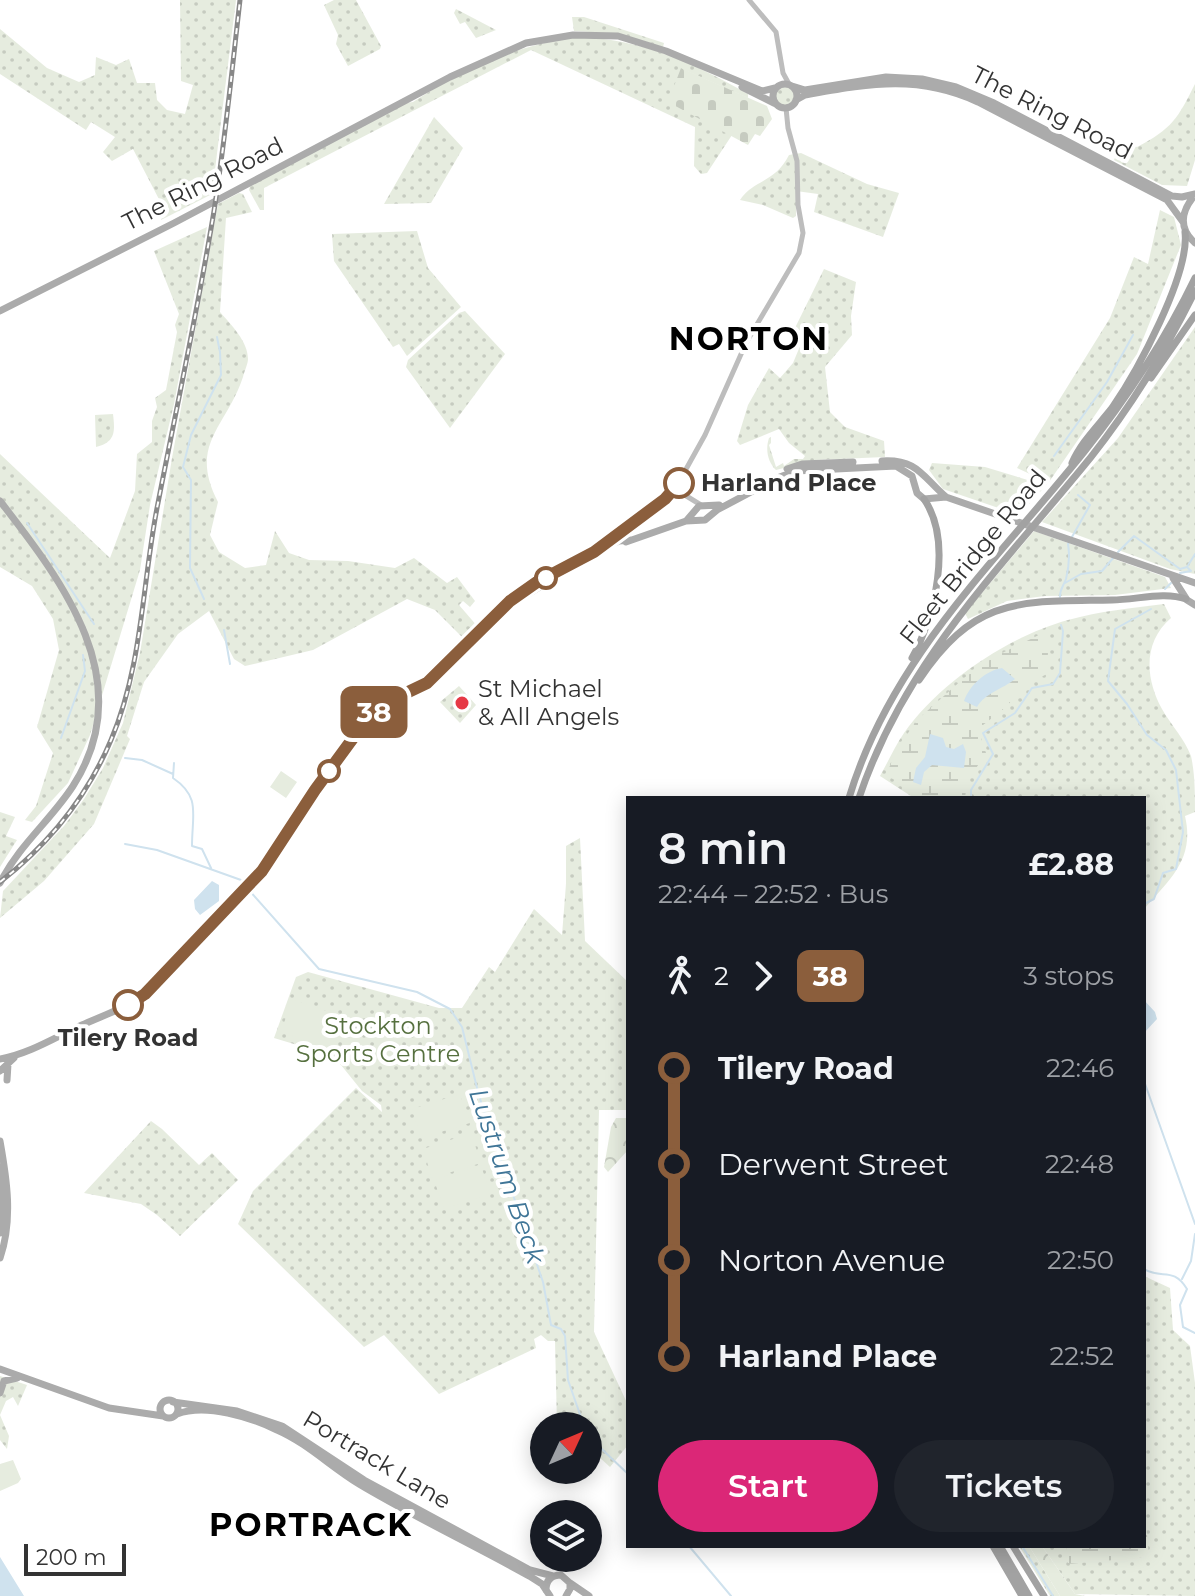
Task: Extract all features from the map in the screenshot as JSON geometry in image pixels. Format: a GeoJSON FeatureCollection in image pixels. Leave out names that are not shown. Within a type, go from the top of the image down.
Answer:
{"type":"FeatureCollection","features":[{"type":"Feature","properties":{"kind":"highway"},"geometry":{"type":"LineString","coordinates":[[1067,472],[1077,452],[1113,406],[1145,355],[1186,251],[1185,232]]}},
{"type":"Feature","properties":{"kind":"highway"},"geometry":{"type":"LineString","coordinates":[[1067,472],[1132,387],[1195,278]]}},
{"type":"Feature","properties":{"kind":"highway"},"geometry":{"type":"LineString","coordinates":[[1113,427],[1143,383],[1195,291]]}},
{"type":"Feature","properties":{"kind":"highway"},"geometry":{"type":"LineString","coordinates":[[1113,427],[1131,407],[1195,315]]}},
{"type":"Feature","properties":{"kind":"highway","name":"Fleet Bridge Road"},"geometry":{"type":"LineString","coordinates":[[860,796],[880,744],[927,658],[962,610],[1113,427]]}},
{"type":"Feature","properties":{"kind":"highway","name":"Fleet Bridge Road"},"geometry":{"type":"LineString","coordinates":[[850,796],[867,748],[889,702],[917,657],[959,599],[1067,472]]}},
{"type":"Feature","properties":{"kind":"highway"},"geometry":{"type":"LineString","coordinates":[[889,702],[931,616],[938,576],[935,527],[927,499]]}},
{"type":"Feature","properties":{"kind":"highway"},"geometry":{"type":"LineString","coordinates":[[899,705],[943,647],[968,625],[996,610],[1055,600],[1185,596]]}},
{"type":"Feature","properties":{"kind":"highway"},"geometry":{"type":"LineString","coordinates":[[994,1548],[1022,1596]]}},
{"type":"Feature","properties":{"kind":"highway"},"geometry":{"type":"LineString","coordinates":[[1010,1553],[1032,1596]]}},
{"type":"Feature","properties":{"kind":"highway"},"geometry":{"type":"LineString","coordinates":[[1010,1553],[1044,1596]]}},
{"type":"Feature","properties":{"kind":"main road"},"geometry":{"type":"LineString","coordinates":[[749,0],[776,32],[783,73],[797,93],[796,100],[786,108]]}},
{"type":"Feature","properties":{"kind":"main road","name":"The Ring Road"},"geometry":{"type":"LineString","coordinates":[[0,311],[444,80],[526,43],[588,34],[618,36],[641,42],[731,79]]}},
{"type":"Feature","properties":{"kind":"main road"},"geometry":{"type":"LineString","coordinates":[[775,103],[773,96],[783,73]]}},
{"type":"Feature","properties":{"kind":"main road","name":"The Ring Road"},"geometry":{"type":"LineString","coordinates":[[790,85],[805,90],[874,78],[899,77],[946,84],[994,103],[1172,196],[1195,194]]}},
{"type":"Feature","properties":{"kind":"main road"},"geometry":{"type":"LineString","coordinates":[[731,79],[762,91],[790,85]]}},
{"type":"Feature","properties":{"kind":"main road"},"geometry":{"type":"LineString","coordinates":[[731,79],[753,94],[786,108]]}},
{"type":"Feature","properties":{"kind":"main road","name":"The Ring Road"},"geometry":{"type":"LineString","coordinates":[[796,100],[805,95],[889,82],[947,90],[978,102],[1167,200],[1183,222]]}},
{"type":"Feature","properties":{"kind":"main road"},"geometry":{"type":"LineString","coordinates":[[594,552],[675,489],[705,435],[746,343],[796,260],[803,239],[802,221],[798,205],[797,161],[786,108]]}},
{"type":"Feature","properties":{"kind":"main road"},"geometry":{"type":"LineString","coordinates":[[1195,194],[1186,206],[1183,222],[1185,232],[1195,243]]}},
{"type":"Feature","properties":{"kind":"main road"},"geometry":{"type":"LineString","coordinates":[[502,610],[555,577],[630,540],[725,502],[782,471],[802,464],[902,461],[911,464],[946,497]]}},
{"type":"Feature","properties":{"kind":"main road"},"geometry":{"type":"LineString","coordinates":[[675,489],[705,520],[777,478],[807,469],[896,466],[908,471],[914,478],[918,496],[927,499],[946,497],[1195,583]]}},
{"type":"Feature","properties":{"kind":"main road"},"geometry":{"type":"LineString","coordinates":[[917,487],[922,480],[929,480]]}},
{"type":"Feature","properties":{"kind":"main road"},"geometry":{"type":"LineString","coordinates":[[927,499],[935,495],[936,486]]}},
{"type":"Feature","properties":{"kind":"main road"},"geometry":{"type":"LineString","coordinates":[[0,501],[38,552],[79,620],[93,655],[99,695],[94,738],[79,776],[61,803],[14,859],[0,883]]}},
{"type":"Feature","properties":{"kind":"main road"},"geometry":{"type":"LineString","coordinates":[[697,511],[711,514]]}},
{"type":"Feature","properties":{"kind":"main road"},"geometry":{"type":"LineString","coordinates":[[0,1059],[19,1054],[135,1001],[248,887],[276,853],[315,790],[370,715],[383,704],[427,683],[510,601],[533,585],[594,552],[619,541],[630,540]]}},
{"type":"Feature","properties":{"kind":"main road"},"geometry":{"type":"LineString","coordinates":[[1168,574],[1195,605]]}},
{"type":"Feature","properties":{"kind":"main road"},"geometry":{"type":"LineString","coordinates":[[1185,596],[1186,587],[1195,583]]}},
{"type":"Feature","properties":{"kind":"main road"},"geometry":{"type":"LineString","coordinates":[[0,1071],[19,1054]]}},
{"type":"Feature","properties":{"kind":"main road"},"geometry":{"type":"LineString","coordinates":[[7,1080],[9,1062]]}},
{"type":"Feature","properties":{"kind":"main road"},"geometry":{"type":"LineString","coordinates":[[0,1141],[8,1210],[0,1258]]}},
{"type":"Feature","properties":{"kind":"main road"},"geometry":{"type":"LineString","coordinates":[[0,1167],[3,1194],[0,1233]]}},
{"type":"Feature","properties":{"kind":"main road"},"geometry":{"type":"LineString","coordinates":[[0,1371],[125,1411],[169,1418],[177,1414],[177,1407],[173,1402],[125,1411]]}},
{"type":"Feature","properties":{"kind":"main road"},"geometry":{"type":"LineString","coordinates":[[0,1371],[4,1381],[0,1393]]}},
{"type":"Feature","properties":{"kind":"main road"},"geometry":{"type":"LineString","coordinates":[[4,1381],[12,1377],[24,1379]]}},
{"type":"Feature","properties":{"kind":"main road","name":"Portrack Lane"},"geometry":{"type":"LineString","coordinates":[[173,1402],[237,1411],[282,1426],[398,1499],[530,1570],[565,1576],[589,1596]]}},
{"type":"Feature","properties":{"kind":"main road"},"geometry":{"type":"LineString","coordinates":[[162,1403],[160,1409],[163,1416]]}},
{"type":"Feature","properties":{"kind":"main road","name":"Portrack Lane"},"geometry":{"type":"LineString","coordinates":[[177,1414],[188,1410],[209,1411],[253,1420],[278,1430],[359,1484],[532,1578],[548,1593]]}},
{"type":"Feature","properties":{"kind":"main road","name":"Portrack Lane"},"geometry":{"type":"LineString","coordinates":[[548,1593],[548,1580],[553,1576]]}},
{"type":"Feature","properties":{"kind":"main road"},"geometry":{"type":"LineString","coordinates":[[566,1596],[570,1583]]}},
{"type":"Feature","properties":{"kind":"green space"},"geometry":{"type":"Polygon","coordinates":[[[180,0],[236,0],[212,194],[161,220],[163,207],[133,149],[112,161],[103,152],[115,137],[91,122],[86,130],[0,74],[0,29],[47,68],[79,82],[95,75],[96,57],[116,65],[129,59],[137,83],[155,83],[157,100],[167,110],[185,114],[193,85],[181,81],[180,0]]]}},
{"type":"Feature","properties":{"kind":"green space"},"geometry":{"type":"Polygon","coordinates":[[[334,0],[356,0],[381,46],[348,66],[336,44],[338,35],[324,5],[334,0]]]}},
{"type":"Feature","properties":{"kind":"green space"},"geometry":{"type":"Polygon","coordinates":[[[456,9],[496,30],[476,38],[465,22],[460,24],[454,13],[456,9]]]}},
{"type":"Feature","properties":{"kind":"green space"},"geometry":{"type":"Polygon","coordinates":[[[572,17],[584,17],[664,43],[663,47],[621,34],[574,31],[572,17]]]}},
{"type":"Feature","properties":{"kind":"green space"},"geometry":{"type":"Polygon","coordinates":[[[576,37],[622,42],[666,54],[748,94],[748,98],[682,69],[706,120],[732,135],[707,173],[701,174],[694,166],[695,127],[531,50],[264,188],[264,210],[260,210],[249,190],[250,186],[491,60],[531,46],[576,37]]]}},
{"type":"Feature","properties":{"kind":"green space"},"geometry":{"type":"Polygon","coordinates":[[[681,68],[767,106],[772,119],[760,136],[755,134],[748,145],[668,102],[681,68]]]}},
{"type":"Feature","properties":{"kind":"green space"},"geometry":{"type":"Polygon","coordinates":[[[1195,84],[1195,160],[1187,186],[1162,185],[1114,160],[1117,153],[1123,154],[1127,143],[1137,147],[1166,128],[1195,84]]]}},
{"type":"Feature","properties":{"kind":"green space"},"geometry":{"type":"Polygon","coordinates":[[[785,86],[792,89],[795,96],[792,103],[785,106],[778,103],[775,96],[778,89],[785,86]]]}},
{"type":"Feature","properties":{"kind":"green space"},"geometry":{"type":"Polygon","coordinates":[[[434,117],[463,148],[431,203],[384,204],[434,117]]]}},
{"type":"Feature","properties":{"kind":"green space"},"geometry":{"type":"Polygon","coordinates":[[[801,153],[867,184],[899,193],[883,237],[814,212],[818,194],[796,191],[796,216],[793,218],[763,205],[740,200],[751,188],[777,171],[789,155],[801,153]]]}},
{"type":"Feature","properties":{"kind":"green space"},"geometry":{"type":"Polygon","coordinates":[[[239,193],[243,194],[252,212],[226,218],[220,312],[242,340],[248,359],[236,395],[208,450],[210,482],[218,502],[210,535],[219,552],[245,568],[266,565],[275,531],[289,553],[309,560],[348,561],[395,568],[414,558],[447,583],[457,577],[475,601],[470,607],[463,601],[459,605],[478,627],[466,641],[435,610],[407,599],[313,650],[245,666],[234,659],[209,611],[178,634],[144,682],[127,736],[130,739],[94,824],[44,881],[0,918],[3,891],[64,826],[84,799],[103,768],[123,723],[140,653],[218,204],[239,193]]]}},
{"type":"Feature","properties":{"kind":"green space"},"geometry":{"type":"Polygon","coordinates":[[[1160,210],[1174,217],[1181,245],[1137,354],[1049,482],[1019,515],[943,489],[929,470],[932,463],[985,467],[1031,481],[1029,485],[1035,489],[1043,480],[1017,468],[1110,318],[1134,257],[1148,264],[1160,210]]]}},
{"type":"Feature","properties":{"kind":"green space"},"geometry":{"type":"Polygon","coordinates":[[[207,227],[174,404],[150,505],[140,570],[90,735],[68,783],[32,822],[25,820],[36,806],[53,753],[37,727],[59,650],[53,619],[32,586],[0,567],[0,454],[110,558],[135,491],[137,454],[152,442],[152,421],[157,407],[155,398],[166,390],[177,332],[175,325],[179,314],[154,251],[207,227]]]}},
{"type":"Feature","properties":{"kind":"green space"},"geometry":{"type":"Polygon","coordinates":[[[417,231],[428,268],[461,307],[407,356],[399,344],[393,347],[334,261],[332,234],[417,231]]]}},
{"type":"Feature","properties":{"kind":"green space"},"geometry":{"type":"Polygon","coordinates":[[[824,269],[856,282],[851,316],[852,335],[825,367],[830,412],[845,427],[884,441],[885,457],[815,460],[776,470],[767,451],[771,437],[769,445],[776,467],[805,456],[789,443],[779,429],[740,445],[737,441],[748,405],[769,368],[780,378],[793,363],[803,339],[794,330],[824,269]]]}},
{"type":"Feature","properties":{"kind":"green space"},"geometry":{"type":"Polygon","coordinates":[[[465,311],[505,354],[450,428],[406,367],[408,360],[465,311]]]}},
{"type":"Feature","properties":{"kind":"green space"},"geometry":{"type":"Polygon","coordinates":[[[1195,327],[1195,574],[1170,569],[1042,522],[1118,438],[1195,327]]]}},
{"type":"Feature","properties":{"kind":"green space"},"geometry":{"type":"Polygon","coordinates":[[[113,414],[111,439],[96,447],[95,415],[113,414]]]}},
{"type":"Feature","properties":{"kind":"green space"},"geometry":{"type":"Polygon","coordinates":[[[1034,531],[1165,577],[1171,588],[1115,595],[1045,596],[1007,601],[968,619],[965,613],[1034,531]]]}},
{"type":"Feature","properties":{"kind":"green space"},"geometry":{"type":"Polygon","coordinates":[[[1164,604],[1171,618],[1155,638],[1151,649],[1152,685],[1162,709],[1191,756],[1194,777],[1195,812],[1185,816],[1187,831],[1183,856],[1163,888],[1146,907],[1146,796],[911,796],[880,776],[901,738],[919,714],[956,679],[1022,637],[1045,627],[1104,612],[1164,604]]]}},
{"type":"Feature","properties":{"kind":"green space"},"geometry":{"type":"Polygon","coordinates":[[[1049,630],[1047,674],[1025,685],[1006,707],[978,729],[986,753],[967,782],[965,796],[923,796],[886,775],[897,749],[917,720],[964,678],[994,657],[1049,630]]]}},
{"type":"Feature","properties":{"kind":"green space"},"geometry":{"type":"Polygon","coordinates":[[[459,686],[476,705],[460,723],[440,702],[459,686]]]}},
{"type":"Feature","properties":{"kind":"green space"},"geometry":{"type":"Polygon","coordinates":[[[281,771],[297,782],[286,798],[270,787],[281,771]]]}},
{"type":"Feature","properties":{"kind":"green space"},"geometry":{"type":"Polygon","coordinates":[[[0,812],[15,817],[6,836],[17,840],[0,867],[0,812]]]}},
{"type":"Feature","properties":{"kind":"green space","name":"Stockton Sports Centre"},"geometry":{"type":"Polygon","coordinates":[[[580,838],[585,941],[626,980],[626,1110],[599,1110],[594,1332],[626,1401],[626,1447],[610,1467],[602,1460],[602,1412],[557,1412],[555,1341],[548,1341],[541,1335],[534,1339],[536,1348],[439,1394],[384,1335],[364,1347],[238,1224],[253,1191],[356,1088],[382,1112],[381,1105],[362,1091],[341,1065],[327,1054],[274,1038],[296,977],[308,972],[439,1008],[462,1008],[489,967],[495,972],[534,909],[562,935],[566,846],[580,838]]]}},
{"type":"Feature","properties":{"kind":"green space"},"geometry":{"type":"Polygon","coordinates":[[[292,999],[341,1016],[330,1049],[281,1032],[292,999]]]}},
{"type":"Feature","properties":{"kind":"green space"},"geometry":{"type":"Polygon","coordinates":[[[460,1094],[470,1123],[421,1138],[412,1109],[460,1094]]]}},
{"type":"Feature","properties":{"kind":"green space"},"geometry":{"type":"Polygon","coordinates":[[[616,1118],[626,1118],[626,1152],[608,1172],[604,1167],[611,1127],[616,1118]]]}},
{"type":"Feature","properties":{"kind":"green space"},"geometry":{"type":"Polygon","coordinates":[[[151,1121],[199,1165],[212,1153],[238,1180],[180,1236],[141,1204],[84,1193],[151,1121]]]}},
{"type":"Feature","properties":{"kind":"green space"},"geometry":{"type":"Polygon","coordinates":[[[471,1133],[481,1163],[432,1178],[423,1149],[471,1133]]]}},
{"type":"Feature","properties":{"kind":"green space"},"geometry":{"type":"Polygon","coordinates":[[[481,1165],[490,1194],[444,1209],[434,1180],[481,1165]]]}},
{"type":"Feature","properties":{"kind":"green space"},"geometry":{"type":"Polygon","coordinates":[[[1146,1277],[1170,1288],[1173,1330],[1190,1346],[1195,1383],[1195,1596],[1075,1594],[1043,1548],[1146,1548],[1146,1277]]]}},
{"type":"Feature","properties":{"kind":"green space"},"geometry":{"type":"Polygon","coordinates":[[[0,1376],[27,1385],[18,1406],[13,1397],[6,1401],[0,1415],[0,1376]]]}},
{"type":"Feature","properties":{"kind":"green space"},"geometry":{"type":"Polygon","coordinates":[[[0,1415],[9,1436],[7,1449],[0,1440],[0,1415]]]}},
{"type":"Feature","properties":{"kind":"green space"},"geometry":{"type":"Polygon","coordinates":[[[13,1460],[21,1479],[0,1491],[0,1464],[13,1460]]]}},
{"type":"Feature","properties":{"kind":"green space"},"geometry":{"type":"Polygon","coordinates":[[[1146,1524],[1149,1557],[1068,1564],[1066,1548],[1146,1548],[1146,1524]]]}},
{"type":"Feature","properties":{"kind":"green space"},"geometry":{"type":"Polygon","coordinates":[[[1020,1548],[1030,1548],[1060,1596],[1050,1596],[1020,1548]]]}},
{"type":"Feature","properties":{"kind":"green space"},"geometry":{"type":"Polygon","coordinates":[[[1030,1548],[1043,1548],[1075,1594],[1085,1596],[1060,1596],[1030,1548]]]}},
{"type":"Feature","properties":{"kind":"water"},"geometry":{"type":"Polygon","coordinates":[[[1002,668],[1015,679],[985,698],[977,707],[964,701],[979,680],[1002,668]]]}},
{"type":"Feature","properties":{"kind":"water"},"geometry":{"type":"Polygon","coordinates":[[[930,734],[943,738],[946,747],[954,749],[963,744],[966,752],[964,768],[932,765],[924,772],[921,785],[913,782],[916,768],[925,757],[930,734]]]}},
{"type":"Feature","properties":{"kind":"water"},"geometry":{"type":"Polygon","coordinates":[[[212,881],[219,885],[219,901],[200,915],[195,909],[194,900],[212,881]]]}},
{"type":"Feature","properties":{"kind":"water"},"geometry":{"type":"Polygon","coordinates":[[[1146,1002],[1155,1012],[1157,1019],[1146,1031],[1146,1002]]]}},
{"type":"Feature","properties":{"kind":"water"},"geometry":{"type":"Polygon","coordinates":[[[0,1557],[24,1596],[0,1596],[0,1557]]]}},
{"type":"Feature","properties":{"kind":"waterway"},"geometry":{"type":"LineString","coordinates":[[1054,456],[1107,382],[1133,335]]}},
{"type":"Feature","properties":{"kind":"waterway"},"geometry":{"type":"LineString","coordinates":[[204,599],[190,568],[191,480],[183,467],[191,435],[221,375],[217,337]]}},
{"type":"Feature","properties":{"kind":"waterway"},"geometry":{"type":"LineString","coordinates":[[1060,599],[1068,570],[1068,544],[1090,505],[1078,495]]}},
{"type":"Feature","properties":{"kind":"waterway"},"geometry":{"type":"LineString","coordinates":[[27,523],[94,624]]}},
{"type":"Feature","properties":{"kind":"waterway"},"geometry":{"type":"LineString","coordinates":[[1118,552],[1134,536],[1180,569],[1187,567]]}},
{"type":"Feature","properties":{"kind":"waterway"},"geometry":{"type":"LineString","coordinates":[[1180,573],[1191,571],[1187,567],[1195,554]]}},
{"type":"Feature","properties":{"kind":"waterway"},"geometry":{"type":"LineString","coordinates":[[1065,583],[1081,574],[1102,571],[1114,557]]}},
{"type":"Feature","properties":{"kind":"waterway"},"geometry":{"type":"LineString","coordinates":[[1165,589],[1171,583]]}},
{"type":"Feature","properties":{"kind":"waterway"},"geometry":{"type":"LineString","coordinates":[[1146,903],[1154,899],[1163,873],[1176,869],[1183,832],[1176,770],[1166,750],[1147,735],[1108,681],[1115,629],[1151,609]]}},
{"type":"Feature","properties":{"kind":"waterway"},"geometry":{"type":"LineString","coordinates":[[971,796],[971,790],[993,754],[983,733],[1015,713],[1032,688],[1053,684],[1060,673],[1061,625]]}},
{"type":"Feature","properties":{"kind":"waterway"},"geometry":{"type":"LineString","coordinates":[[224,630],[230,664]]}},
{"type":"Feature","properties":{"kind":"waterway"},"geometry":{"type":"LineString","coordinates":[[61,738],[85,671],[83,655]]}},
{"type":"Feature","properties":{"kind":"waterway"},"geometry":{"type":"LineString","coordinates":[[125,758],[142,760],[173,774]]}},
{"type":"Feature","properties":{"kind":"waterway"},"geometry":{"type":"LineString","coordinates":[[174,763],[173,778],[188,792],[193,807],[192,846],[202,849],[211,868]]}},
{"type":"Feature","properties":{"kind":"waterway","name":"Lustrum Beck"},"geometry":{"type":"LineString","coordinates":[[125,844],[157,850],[241,880],[244,884]]}},
{"type":"Feature","properties":{"kind":"waterway","name":"Lustrum Beck"},"geometry":{"type":"LineString","coordinates":[[248,889],[319,969],[417,992],[450,1009],[462,1027],[479,1096],[543,1282],[551,1325],[561,1329],[565,1336],[568,1380],[579,1412]]}},
{"type":"Feature","properties":{"kind":"waterway"},"geometry":{"type":"LineString","coordinates":[[1146,1087],[1195,1224]]}},
{"type":"Feature","properties":{"kind":"waterway"},"geometry":{"type":"LineString","coordinates":[[1182,1279],[1191,1261],[1195,1234]]}},
{"type":"Feature","properties":{"kind":"waterway"},"geometry":{"type":"LineString","coordinates":[[1146,1270],[1172,1275],[1182,1282],[1187,1289],[1180,1305],[1183,1327],[1195,1333]]}},
{"type":"Feature","properties":{"kind":"waterway","name":"Lustrum Beck"},"geometry":{"type":"LineString","coordinates":[[602,1449],[626,1472]]}},
{"type":"Feature","properties":{"kind":"waterway","name":"Lustrum Beck"},"geometry":{"type":"LineString","coordinates":[[691,1548],[731,1596]]}},
{"type":"Feature","properties":{"kind":"waterway"},"geometry":{"type":"LineString","coordinates":[[1023,1548],[1053,1596]]}},
{"type":"Feature","properties":{"kind":"railway"},"geometry":{"type":"LineString","coordinates":[[0,882],[35,852],[78,800],[101,761],[122,712],[136,653],[158,503],[214,211],[240,0]]}},
{"type":"Feature","properties":{"kind":"bus line","name":"38"},"geometry":{"type":"LineString","coordinates":[[128,1005],[145,994],[262,871],[315,790],[370,715],[383,704],[427,683],[510,601],[537,582],[594,552],[665,499],[679,483]]}},
{"type":"Feature","properties":{"kind":"place","name":"Harland Place"},"geometry":{"type":"Point","coordinates":[679,483]}},
{"type":"Feature","properties":{"kind":"place","name":"St Michael & All Angels"},"geometry":{"type":"Point","coordinates":[462,703]}},
{"type":"Feature","properties":{"kind":"place","name":"Tilery Road"},"geometry":{"type":"Point","coordinates":[128,1005]}},
{"type":"Feature","properties":{"kind":"district","name":"NORTON"},"geometry":{"type":"Point","coordinates":[749,339]}},
{"type":"Feature","properties":{"kind":"district","name":"PORTRACK"},"geometry":{"type":"Point","coordinates":[311,1525]}}]}
